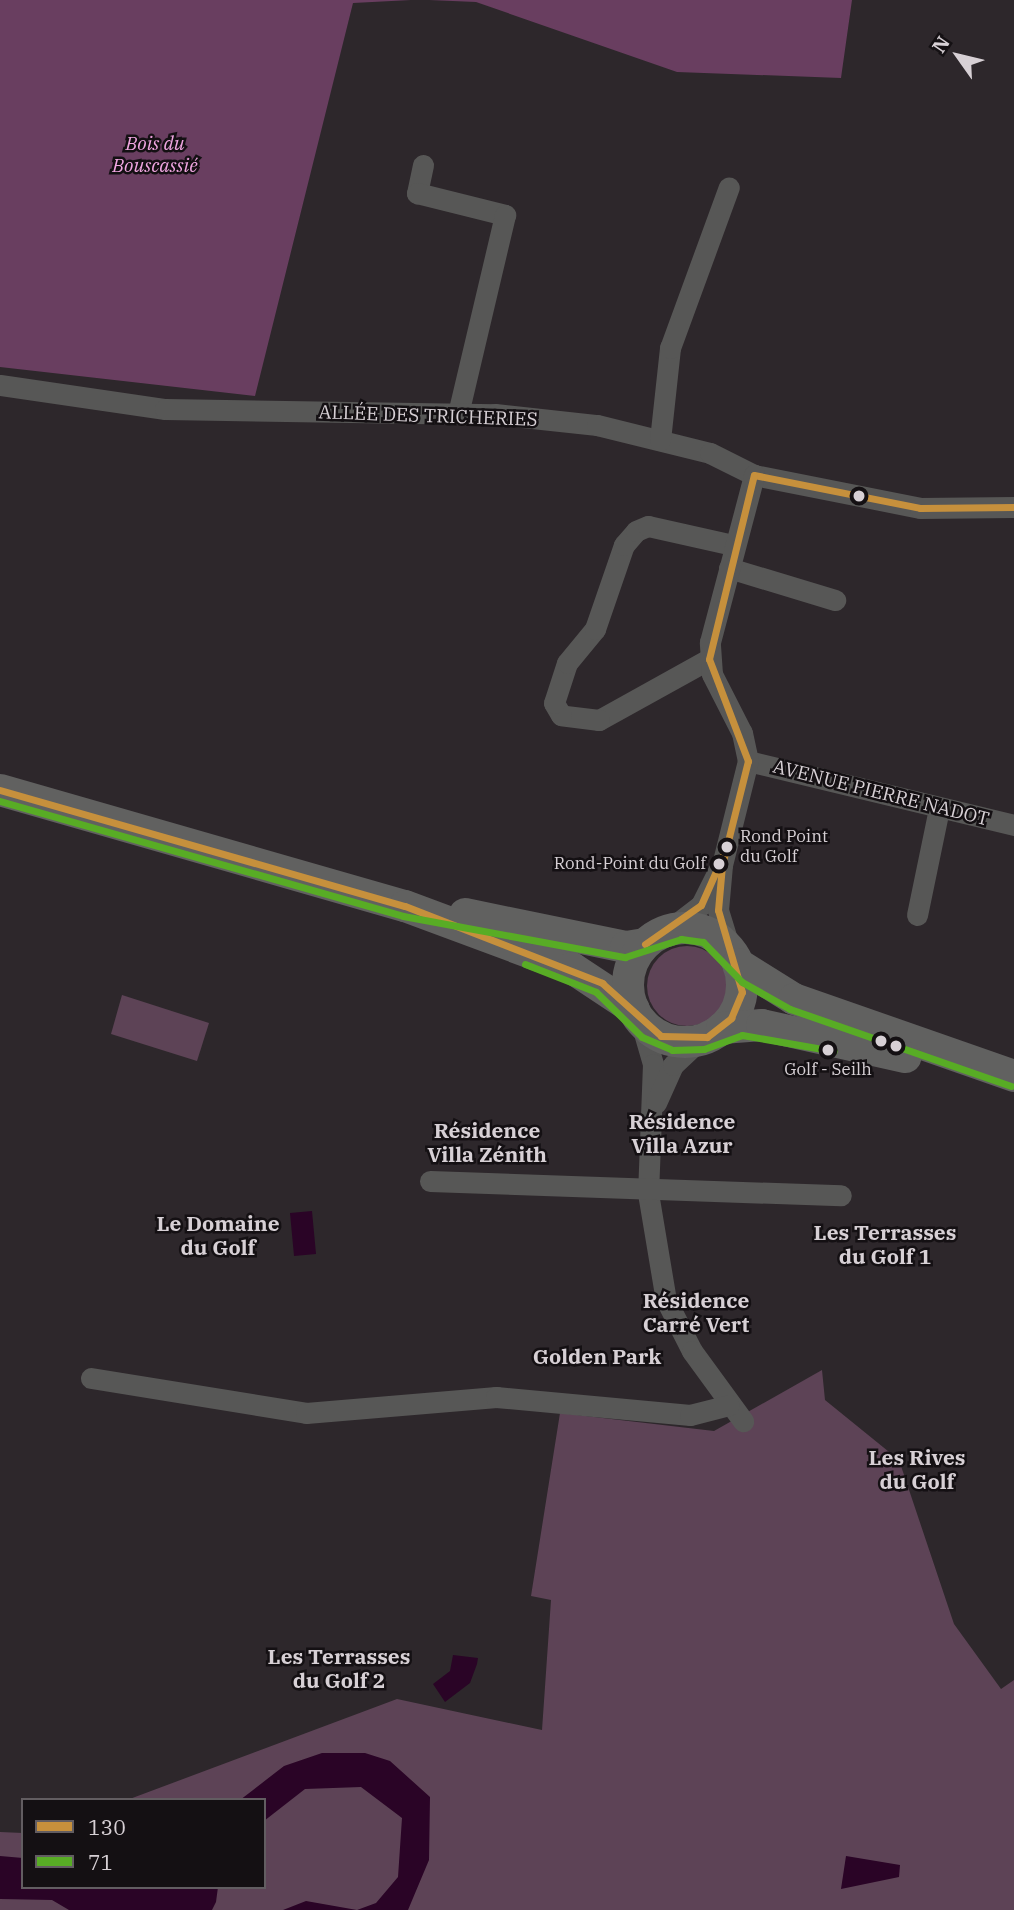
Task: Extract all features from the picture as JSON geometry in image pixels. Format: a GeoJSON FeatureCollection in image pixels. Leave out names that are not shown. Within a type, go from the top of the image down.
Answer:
{"type":"FeatureCollection","features":[{"type":"Feature","properties":{"kind":"main road"},"geometry":{"type":"LineString","coordinates":[[0,790],[404,906],[572,968],[674,1040],[762,1025],[1014,1078]]}},
{"type":"Feature","properties":{"kind":"main road"},"geometry":{"type":"LineString","coordinates":[[404,906],[626,947],[656,937],[708,932],[734,957],[794,999],[1014,1078]]}},
{"type":"Feature","properties":{"kind":"main road"},"geometry":{"type":"LineString","coordinates":[[637,1014],[628,982],[656,937]]}},
{"type":"Feature","properties":{"kind":"main road"},"geometry":{"type":"LineString","coordinates":[[711,1034],[738,1006],[734,957]]}},
{"type":"Feature","properties":{"kind":"street"},"geometry":{"type":"LineString","coordinates":[[423,165],[417,193],[505,215],[458,414]]}},
{"type":"Feature","properties":{"kind":"street"},"geometry":{"type":"LineString","coordinates":[[660,440],[670,348],[729,187]]}},
{"type":"Feature","properties":{"kind":"street","name":"ALLÉE DES TRICHERIES"},"geometry":{"type":"LineString","coordinates":[[0,385],[165,409],[458,414],[597,425],[710,453],[754,475],[920,508],[1014,507]]}},
{"type":"Feature","properties":{"kind":"street"},"geometry":{"type":"LineString","coordinates":[[734,957],[718,910],[722,865],[748,761],[709,659],[733,545],[754,475]]}},
{"type":"Feature","properties":{"kind":"street"},"geometry":{"type":"LineString","coordinates":[[709,659],[599,720],[561,715],[554,703],[567,663],[595,629],[624,545],[636,531],[648,526],[733,545]]}},
{"type":"Feature","properties":{"kind":"street"},"geometry":{"type":"LineString","coordinates":[[729,568],[835,600]]}},
{"type":"Feature","properties":{"kind":"street","name":"AVENUE PIERRE NADOT"},"geometry":{"type":"LineString","coordinates":[[748,761],[1014,825]]}},
{"type":"Feature","properties":{"kind":"street"},"geometry":{"type":"LineString","coordinates":[[917,915],[939,809]]}},
{"type":"Feature","properties":{"kind":"street"},"geometry":{"type":"LineString","coordinates":[[656,937],[701,905],[722,865]]}},
{"type":"Feature","properties":{"kind":"street"},"geometry":{"type":"LineString","coordinates":[[637,1014],[653,1064],[648,1193],[666,1300],[729,1405],[743,1422]]}},
{"type":"Feature","properties":{"kind":"street"},"geometry":{"type":"LineString","coordinates":[[651,1115],[673,1065],[711,1034]]}},
{"type":"Feature","properties":{"kind":"street"},"geometry":{"type":"LineString","coordinates":[[430,1181],[648,1193],[841,1195]]}},
{"type":"Feature","properties":{"kind":"street"},"geometry":{"type":"LineString","coordinates":[[91,1378],[306,1413],[496,1397],[690,1415],[729,1405]]}},
{"type":"Feature","properties":{"kind":"shaded area"},"geometry":{"type":"Polygon","coordinates":[[[687,946],[702,949],[715,958],[724,971],[727,986],[724,1001],[715,1014],[702,1023],[687,1026],[672,1023],[659,1014],[650,1001],[647,986],[650,971],[659,958],[672,949],[687,946]]]}},
{"type":"Feature","properties":{"kind":"shaded area"},"geometry":{"type":"Polygon","coordinates":[[[122,995],[209,1023],[197,1061],[111,1034],[122,995]]]}},
{"type":"Feature","properties":{"kind":"shaded area"},"geometry":{"type":"Polygon","coordinates":[[[312,1211],[316,1254],[294,1256],[290,1213],[312,1211]]]}},
{"type":"Feature","properties":{"kind":"shaded area"},"geometry":{"type":"Polygon","coordinates":[[[822,1370],[825,1400],[899,1460],[954,1624],[1001,1689],[1014,1680],[1014,1910],[0,1910],[0,1832],[21,1833],[21,1889],[266,1889],[266,1798],[132,1798],[397,1699],[542,1730],[551,1600],[531,1596],[560,1413],[714,1431],[822,1370]]]}},
{"type":"Feature","properties":{"kind":"shaded area"},"geometry":{"type":"Polygon","coordinates":[[[453,1655],[478,1658],[470,1683],[445,1702],[433,1684],[450,1671],[453,1655]]]}},
{"type":"Feature","properties":{"kind":"shaded area"},"geometry":{"type":"Polygon","coordinates":[[[322,1753],[365,1753],[390,1761],[430,1797],[429,1860],[408,1910],[357,1910],[376,1903],[398,1877],[402,1818],[361,1787],[305,1789],[266,1819],[266,1798],[243,1798],[284,1766],[322,1753]]]}},
{"type":"Feature","properties":{"kind":"shaded area"},"geometry":{"type":"Polygon","coordinates":[[[0,1856],[21,1858],[21,1889],[218,1889],[212,1910],[69,1910],[52,1900],[0,1899],[0,1856]]]}},
{"type":"Feature","properties":{"kind":"shaded area"},"geometry":{"type":"Polygon","coordinates":[[[846,1856],[900,1865],[899,1877],[841,1889],[846,1856]]]}},
{"type":"Feature","properties":{"kind":"shaded area"},"geometry":{"type":"Polygon","coordinates":[[[306,1901],[357,1910],[283,1910],[306,1901]]]}},
{"type":"Feature","properties":{"kind":"green space","name":"Bois du Bouscassié"},"geometry":{"type":"Polygon","coordinates":[[[0,0],[411,0],[353,3],[255,396],[0,367],[0,0]]]}},
{"type":"Feature","properties":{"kind":"green space"},"geometry":{"type":"Polygon","coordinates":[[[429,0],[852,0],[841,78],[677,72],[476,2],[429,0]]]}},
{"type":"Feature","properties":{"kind":"transit line","name":"130"},"geometry":{"type":"LineString","coordinates":[[754,475],[920,508],[1014,507]]}},
{"type":"Feature","properties":{"kind":"transit line","name":"130"},"geometry":{"type":"LineString","coordinates":[[0,790],[405,906],[602,983],[661,1036],[707,1037],[731,1018],[742,992],[718,910],[722,865],[748,761],[709,659],[754,475]]}},
{"type":"Feature","properties":{"kind":"transit line","name":"71"},"geometry":{"type":"LineString","coordinates":[[0,801],[403,916],[625,957],[681,939],[703,942],[742,982],[790,1009],[1011,1086]]}},
{"type":"Feature","properties":{"kind":"transit line","name":"130"},"geometry":{"type":"LineString","coordinates":[[645,944],[701,905],[728,844]]}},
{"type":"Feature","properties":{"kind":"transit line","name":"71"},"geometry":{"type":"LineString","coordinates":[[525,964],[596,992],[642,1037],[672,1050],[704,1049],[742,1035],[834,1051]]}},
{"type":"Feature","properties":{"kind":"place","name":"Rond Point du Golf"},"geometry":{"type":"Point","coordinates":[727,847]}},
{"type":"Feature","properties":{"kind":"place","name":"Rond-Point du Golf"},"geometry":{"type":"Point","coordinates":[719,864]}},
{"type":"Feature","properties":{"kind":"place","name":"Golf - Seilh"},"geometry":{"type":"Point","coordinates":[828,1050]}},
{"type":"Feature","properties":{"kind":"district","name":"Résidence Villa Azur"},"geometry":{"type":"Point","coordinates":[682,1133]}},
{"type":"Feature","properties":{"kind":"district","name":"Résidence Villa Zénith"},"geometry":{"type":"Point","coordinates":[487,1142]}},
{"type":"Feature","properties":{"kind":"district","name":"Le Domaine du Golf"},"geometry":{"type":"Point","coordinates":[218,1235]}},
{"type":"Feature","properties":{"kind":"district","name":"Les Terrasses du Golf 1"},"geometry":{"type":"Point","coordinates":[885,1244]}},
{"type":"Feature","properties":{"kind":"district","name":"Résidence Carré Vert"},"geometry":{"type":"Point","coordinates":[696,1312]}},
{"type":"Feature","properties":{"kind":"district","name":"Golden Park"},"geometry":{"type":"Point","coordinates":[597,1356]}},
{"type":"Feature","properties":{"kind":"district","name":"Les Rives du Golf"},"geometry":{"type":"Point","coordinates":[917,1469]}},
{"type":"Feature","properties":{"kind":"district","name":"Les Terrasses du Golf 2"},"geometry":{"type":"Point","coordinates":[339,1668]}}]}
